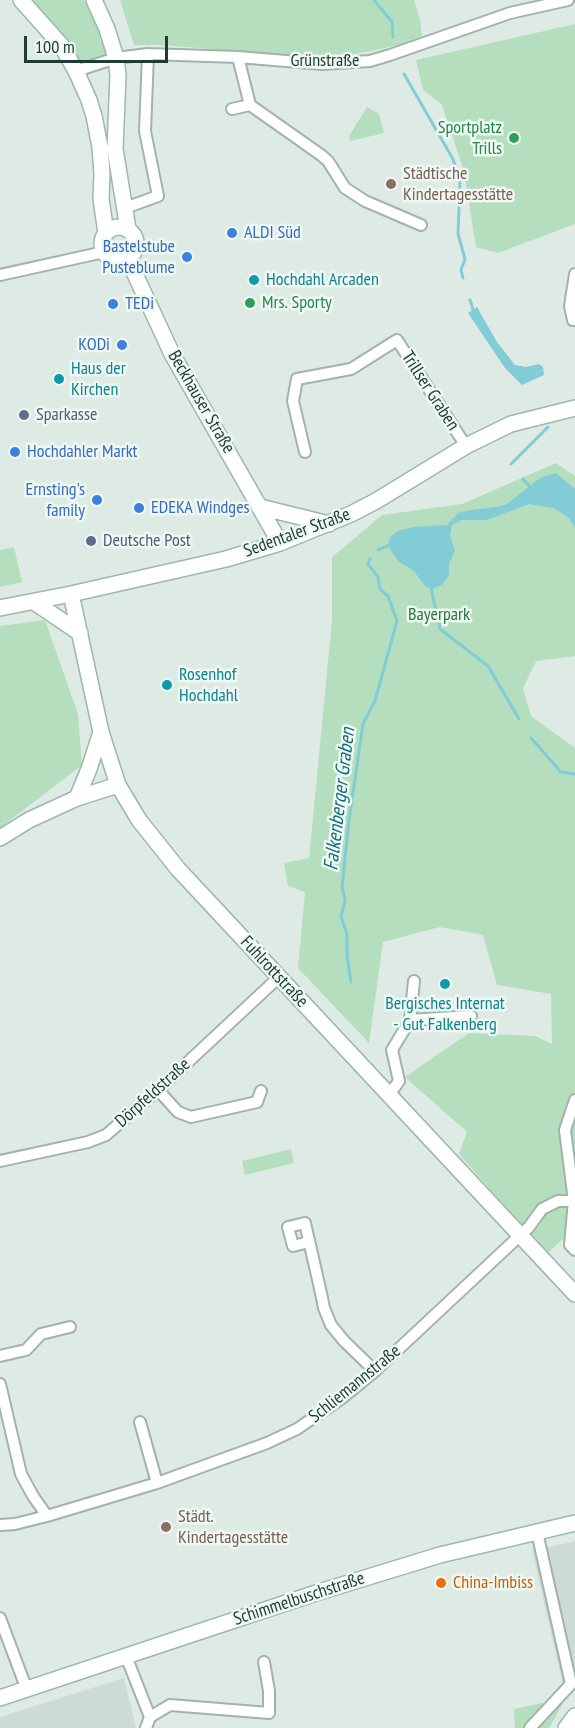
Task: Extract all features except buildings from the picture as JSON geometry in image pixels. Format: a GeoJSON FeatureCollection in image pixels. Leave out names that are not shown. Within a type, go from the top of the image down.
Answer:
{"type":"FeatureCollection","features":[{"type":"Feature","properties":{"kind":"street"},"geometry":{"type":"LineString","coordinates":[[21,0],[61,45],[89,100],[101,156],[101,199],[106,233],[102,244],[104,252],[116,261],[128,259],[136,247],[134,237],[128,229],[115,149],[118,75],[116,58],[107,28],[94,0]]}},
{"type":"Feature","properties":{"kind":"street","name":"Grünstraße"},"geometry":{"type":"LineString","coordinates":[[76,71],[116,58],[148,54],[238,57],[322,64],[370,61],[510,13],[568,0]]}},
{"type":"Feature","properties":{"kind":"street"},"geometry":{"type":"LineString","coordinates":[[125,208],[158,196],[146,131],[148,54]]}},
{"type":"Feature","properties":{"kind":"street"},"geometry":{"type":"LineString","coordinates":[[238,57],[250,105],[328,161],[345,188],[365,201],[421,225]]}},
{"type":"Feature","properties":{"kind":"street"},"geometry":{"type":"LineString","coordinates":[[232,109],[250,105]]}},
{"type":"Feature","properties":{"kind":"street"},"geometry":{"type":"LineString","coordinates":[[106,233],[116,228],[128,229]]}},
{"type":"Feature","properties":{"kind":"street"},"geometry":{"type":"LineString","coordinates":[[0,275],[104,252]]}},
{"type":"Feature","properties":{"kind":"street","name":"Beckhauser Straße"},"geometry":{"type":"LineString","coordinates":[[128,259],[177,363],[280,543]]}},
{"type":"Feature","properties":{"kind":"street"},"geometry":{"type":"LineString","coordinates":[[575,274],[570,306],[573,320],[575,320]]}},
{"type":"Feature","properties":{"kind":"street","name":"Trillser Graben"},"geometry":{"type":"LineString","coordinates":[[305,452],[293,401],[297,379],[351,369],[397,340],[466,446]]}},
{"type":"Feature","properties":{"kind":"street","name":"Sedentaler Straße"},"geometry":{"type":"LineString","coordinates":[[0,608],[226,559],[280,543],[329,524],[376,501],[466,446],[511,424],[575,408]]}},
{"type":"Feature","properties":{"kind":"street"},"geometry":{"type":"LineString","coordinates":[[261,548],[265,528],[260,507],[329,524]]}},
{"type":"Feature","properties":{"kind":"street","name":"Fuhlrottstraße"},"geometry":{"type":"LineString","coordinates":[[71,594],[101,732],[118,785],[139,820],[164,853],[575,1294]]}},
{"type":"Feature","properties":{"kind":"street"},"geometry":{"type":"LineString","coordinates":[[34,602],[80,633]]}},
{"type":"Feature","properties":{"kind":"street"},"geometry":{"type":"LineString","coordinates":[[77,798],[101,732]]}},
{"type":"Feature","properties":{"kind":"street"},"geometry":{"type":"LineString","coordinates":[[0,838],[29,820],[77,798],[118,785]]}},
{"type":"Feature","properties":{"kind":"street","name":"Dörpfeldstraße"},"geometry":{"type":"LineString","coordinates":[[0,1161],[99,1138],[113,1129],[279,977]]}},
{"type":"Feature","properties":{"kind":"street"},"geometry":{"type":"LineString","coordinates":[[389,1095],[399,1081],[392,1050],[410,1020],[414,981]]}},
{"type":"Feature","properties":{"kind":"street"},"geometry":{"type":"LineString","coordinates":[[410,1020],[471,1016]]}},
{"type":"Feature","properties":{"kind":"street"},"geometry":{"type":"LineString","coordinates":[[158,1090],[178,1112],[191,1117],[257,1102],[261,1091]]}},
{"type":"Feature","properties":{"kind":"street"},"geometry":{"type":"LineString","coordinates":[[575,1100],[565,1130],[574,1201],[570,1245],[575,1250]]}},
{"type":"Feature","properties":{"kind":"street","name":"Schliemannstraße"},"geometry":{"type":"LineString","coordinates":[[0,1525],[15,1524],[47,1516],[157,1483],[267,1443],[297,1429],[345,1396],[375,1371],[521,1235],[542,1209],[558,1201],[574,1201]]}},
{"type":"Feature","properties":{"kind":"street"},"geometry":{"type":"LineString","coordinates":[[309,1242],[324,1308],[331,1324],[344,1341],[375,1371]]}},
{"type":"Feature","properties":{"kind":"street"},"geometry":{"type":"LineString","coordinates":[[0,1356],[26,1350],[41,1334],[70,1327]]}},
{"type":"Feature","properties":{"kind":"street"},"geometry":{"type":"LineString","coordinates":[[0,1384],[21,1474],[47,1516]]}},
{"type":"Feature","properties":{"kind":"street"},"geometry":{"type":"LineString","coordinates":[[140,1422],[157,1483]]}},
{"type":"Feature","properties":{"kind":"street","name":"Schimmelbuschstraße"},"geometry":{"type":"LineString","coordinates":[[0,1698],[316,1593],[440,1555],[575,1523]]}},
{"type":"Feature","properties":{"kind":"street"},"geometry":{"type":"LineString","coordinates":[[530,1728],[571,1684],[537,1532]]}},
{"type":"Feature","properties":{"kind":"street"},"geometry":{"type":"LineString","coordinates":[[0,1618],[27,1690]]}},
{"type":"Feature","properties":{"kind":"street"},"geometry":{"type":"LineString","coordinates":[[126,1656],[148,1723],[170,1705],[269,1713],[269,1691],[264,1662]]}},
{"type":"Feature","properties":{"kind":"street"},"geometry":{"type":"LineString","coordinates":[[566,1728],[575,1716]]}},
{"type":"Feature","properties":{"kind":"shaded area"},"geometry":{"type":"Polygon","coordinates":[[[575,1541],[575,1689],[566,1698],[532,1551],[575,1541]]]}},
{"type":"Feature","properties":{"kind":"shaded area"},"geometry":{"type":"Polygon","coordinates":[[[124,1678],[136,1728],[0,1728],[0,1717],[124,1678]]]}},
{"type":"Feature","properties":{"kind":"green space"},"geometry":{"type":"Polygon","coordinates":[[[33,0],[84,0],[110,54],[79,65],[60,34],[33,0]]]}},
{"type":"Feature","properties":{"kind":"green space"},"geometry":{"type":"Polygon","coordinates":[[[120,0],[414,0],[422,36],[398,45],[356,54],[321,57],[134,45],[120,0]]]}},
{"type":"Feature","properties":{"kind":"green space","name":"Sportplatz Trills"},"geometry":{"type":"Polygon","coordinates":[[[575,24],[575,224],[498,253],[476,247],[464,171],[442,105],[423,90],[416,60],[575,24]]]}},
{"type":"Feature","properties":{"kind":"green space"},"geometry":{"type":"Polygon","coordinates":[[[367,107],[379,114],[384,133],[350,141],[349,136],[367,107]]]}},
{"type":"Feature","properties":{"kind":"green space","name":"Bayerpark"},"geometry":{"type":"Polygon","coordinates":[[[556,463],[575,476],[575,656],[536,661],[523,688],[531,716],[575,748],[575,1227],[547,1254],[459,1154],[467,1132],[405,1077],[469,1033],[535,1036],[552,1044],[551,994],[497,985],[483,935],[440,927],[383,942],[369,1043],[298,968],[305,892],[288,886],[284,863],[309,858],[332,621],[332,557],[382,515],[462,504],[556,463]]]}},
{"type":"Feature","properties":{"kind":"green space"},"geometry":{"type":"Polygon","coordinates":[[[14,547],[22,582],[0,587],[0,550],[14,547]]]}},
{"type":"Feature","properties":{"kind":"green space"},"geometry":{"type":"Polygon","coordinates":[[[45,620],[78,714],[82,765],[0,828],[0,626],[45,620]]]}},
{"type":"Feature","properties":{"kind":"green space"},"geometry":{"type":"Polygon","coordinates":[[[291,1149],[294,1163],[245,1175],[242,1161],[291,1149]]]}},
{"type":"Feature","properties":{"kind":"green space"},"geometry":{"type":"Polygon","coordinates":[[[566,1698],[549,1728],[515,1728],[514,1709],[566,1698]]]}},
{"type":"Feature","properties":{"kind":"water"},"geometry":{"type":"Polygon","coordinates":[[[477,307],[497,342],[515,365],[526,367],[539,364],[543,367],[544,375],[522,385],[505,368],[468,313],[477,307]]]}},
{"type":"Feature","properties":{"kind":"water"},"geometry":{"type":"Polygon","coordinates":[[[556,473],[575,489],[575,528],[569,518],[554,508],[529,504],[487,520],[461,520],[452,525],[450,536],[455,550],[449,564],[449,575],[442,585],[432,589],[425,586],[414,571],[398,561],[388,546],[390,537],[398,531],[413,527],[447,525],[458,513],[507,504],[540,478],[556,473]]]}},
{"type":"Feature","properties":{"kind":"waterway","name":"Trillser Graben"},"geometry":{"type":"LineString","coordinates":[[374,0],[392,22],[393,37]]}},
{"type":"Feature","properties":{"kind":"waterway","name":"Trillser Graben"},"geometry":{"type":"LineString","coordinates":[[404,74],[453,159],[460,182],[458,234],[465,259],[461,270],[463,278]]}},
{"type":"Feature","properties":{"kind":"waterway","name":"Trillser Graben"},"geometry":{"type":"LineString","coordinates":[[470,300],[474,313]]}},
{"type":"Feature","properties":{"kind":"waterway","name":"Trillser Graben"},"geometry":{"type":"LineString","coordinates":[[511,464],[548,427]]}},
{"type":"Feature","properties":{"kind":"waterway","name":"Trillser Graben"},"geometry":{"type":"LineString","coordinates":[[523,479],[530,487]]}},
{"type":"Feature","properties":{"kind":"waterway","name":"Falkenberger Graben"},"geometry":{"type":"LineString","coordinates":[[378,550],[390,545]]}},
{"type":"Feature","properties":{"kind":"waterway","name":"Falkenberger Graben"},"geometry":{"type":"LineString","coordinates":[[351,982],[347,956],[347,934],[341,917],[345,900],[342,887],[349,820],[363,724],[375,701],[397,621],[388,596],[380,589],[378,577],[368,564],[370,559]]}},
{"type":"Feature","properties":{"kind":"waterway"},"geometry":{"type":"LineString","coordinates":[[431,588],[440,629],[488,666],[519,719]]}},
{"type":"Feature","properties":{"kind":"waterway"},"geometry":{"type":"LineString","coordinates":[[531,738],[561,772],[575,774]]}},
{"type":"Feature","properties":{"kind":"place","name":"Sportplatz Trills"},"geometry":{"type":"Point","coordinates":[514,138]}},
{"type":"Feature","properties":{"kind":"place","name":"Städtische Kindertagesstätte"},"geometry":{"type":"Point","coordinates":[391,184]}},
{"type":"Feature","properties":{"kind":"place","name":"ALDI Süd"},"geometry":{"type":"Point","coordinates":[232,233]}},
{"type":"Feature","properties":{"kind":"place","name":"Bastelstube Pusteblume"},"geometry":{"type":"Point","coordinates":[187,257]}},
{"type":"Feature","properties":{"kind":"place","name":"Hochdahl Arcaden"},"geometry":{"type":"Point","coordinates":[254,280]}},
{"type":"Feature","properties":{"kind":"place","name":"Mrs. Sporty"},"geometry":{"type":"Point","coordinates":[250,303]}},
{"type":"Feature","properties":{"kind":"place","name":"TEDi"},"geometry":{"type":"Point","coordinates":[113,304]}},
{"type":"Feature","properties":{"kind":"place","name":"KODi"},"geometry":{"type":"Point","coordinates":[122,345]}},
{"type":"Feature","properties":{"kind":"place","name":"Haus der Kirchen"},"geometry":{"type":"Point","coordinates":[59,379]}},
{"type":"Feature","properties":{"kind":"place","name":"Sparkasse"},"geometry":{"type":"Point","coordinates":[24,415]}},
{"type":"Feature","properties":{"kind":"place","name":"Hochdahler Markt"},"geometry":{"type":"Point","coordinates":[15,452]}},
{"type":"Feature","properties":{"kind":"place","name":"Ernsting's family"},"geometry":{"type":"Point","coordinates":[97,500]}},
{"type":"Feature","properties":{"kind":"place","name":"EDEKA Windges"},"geometry":{"type":"Point","coordinates":[139,508]}},
{"type":"Feature","properties":{"kind":"place","name":"Deutsche Post"},"geometry":{"type":"Point","coordinates":[91,541]}},
{"type":"Feature","properties":{"kind":"place","name":"Rosenhof Hochdahl"},"geometry":{"type":"Point","coordinates":[167,685]}},
{"type":"Feature","properties":{"kind":"place","name":"Bergisches Internat - Gut Falkenberg"},"geometry":{"type":"Point","coordinates":[445,984]}},
{"type":"Feature","properties":{"kind":"place","name":"Städt. Kindertagesstätte"},"geometry":{"type":"Point","coordinates":[166,1527]}},
{"type":"Feature","properties":{"kind":"place","name":"China-Imbiss"},"geometry":{"type":"Point","coordinates":[441,1583]}}]}
